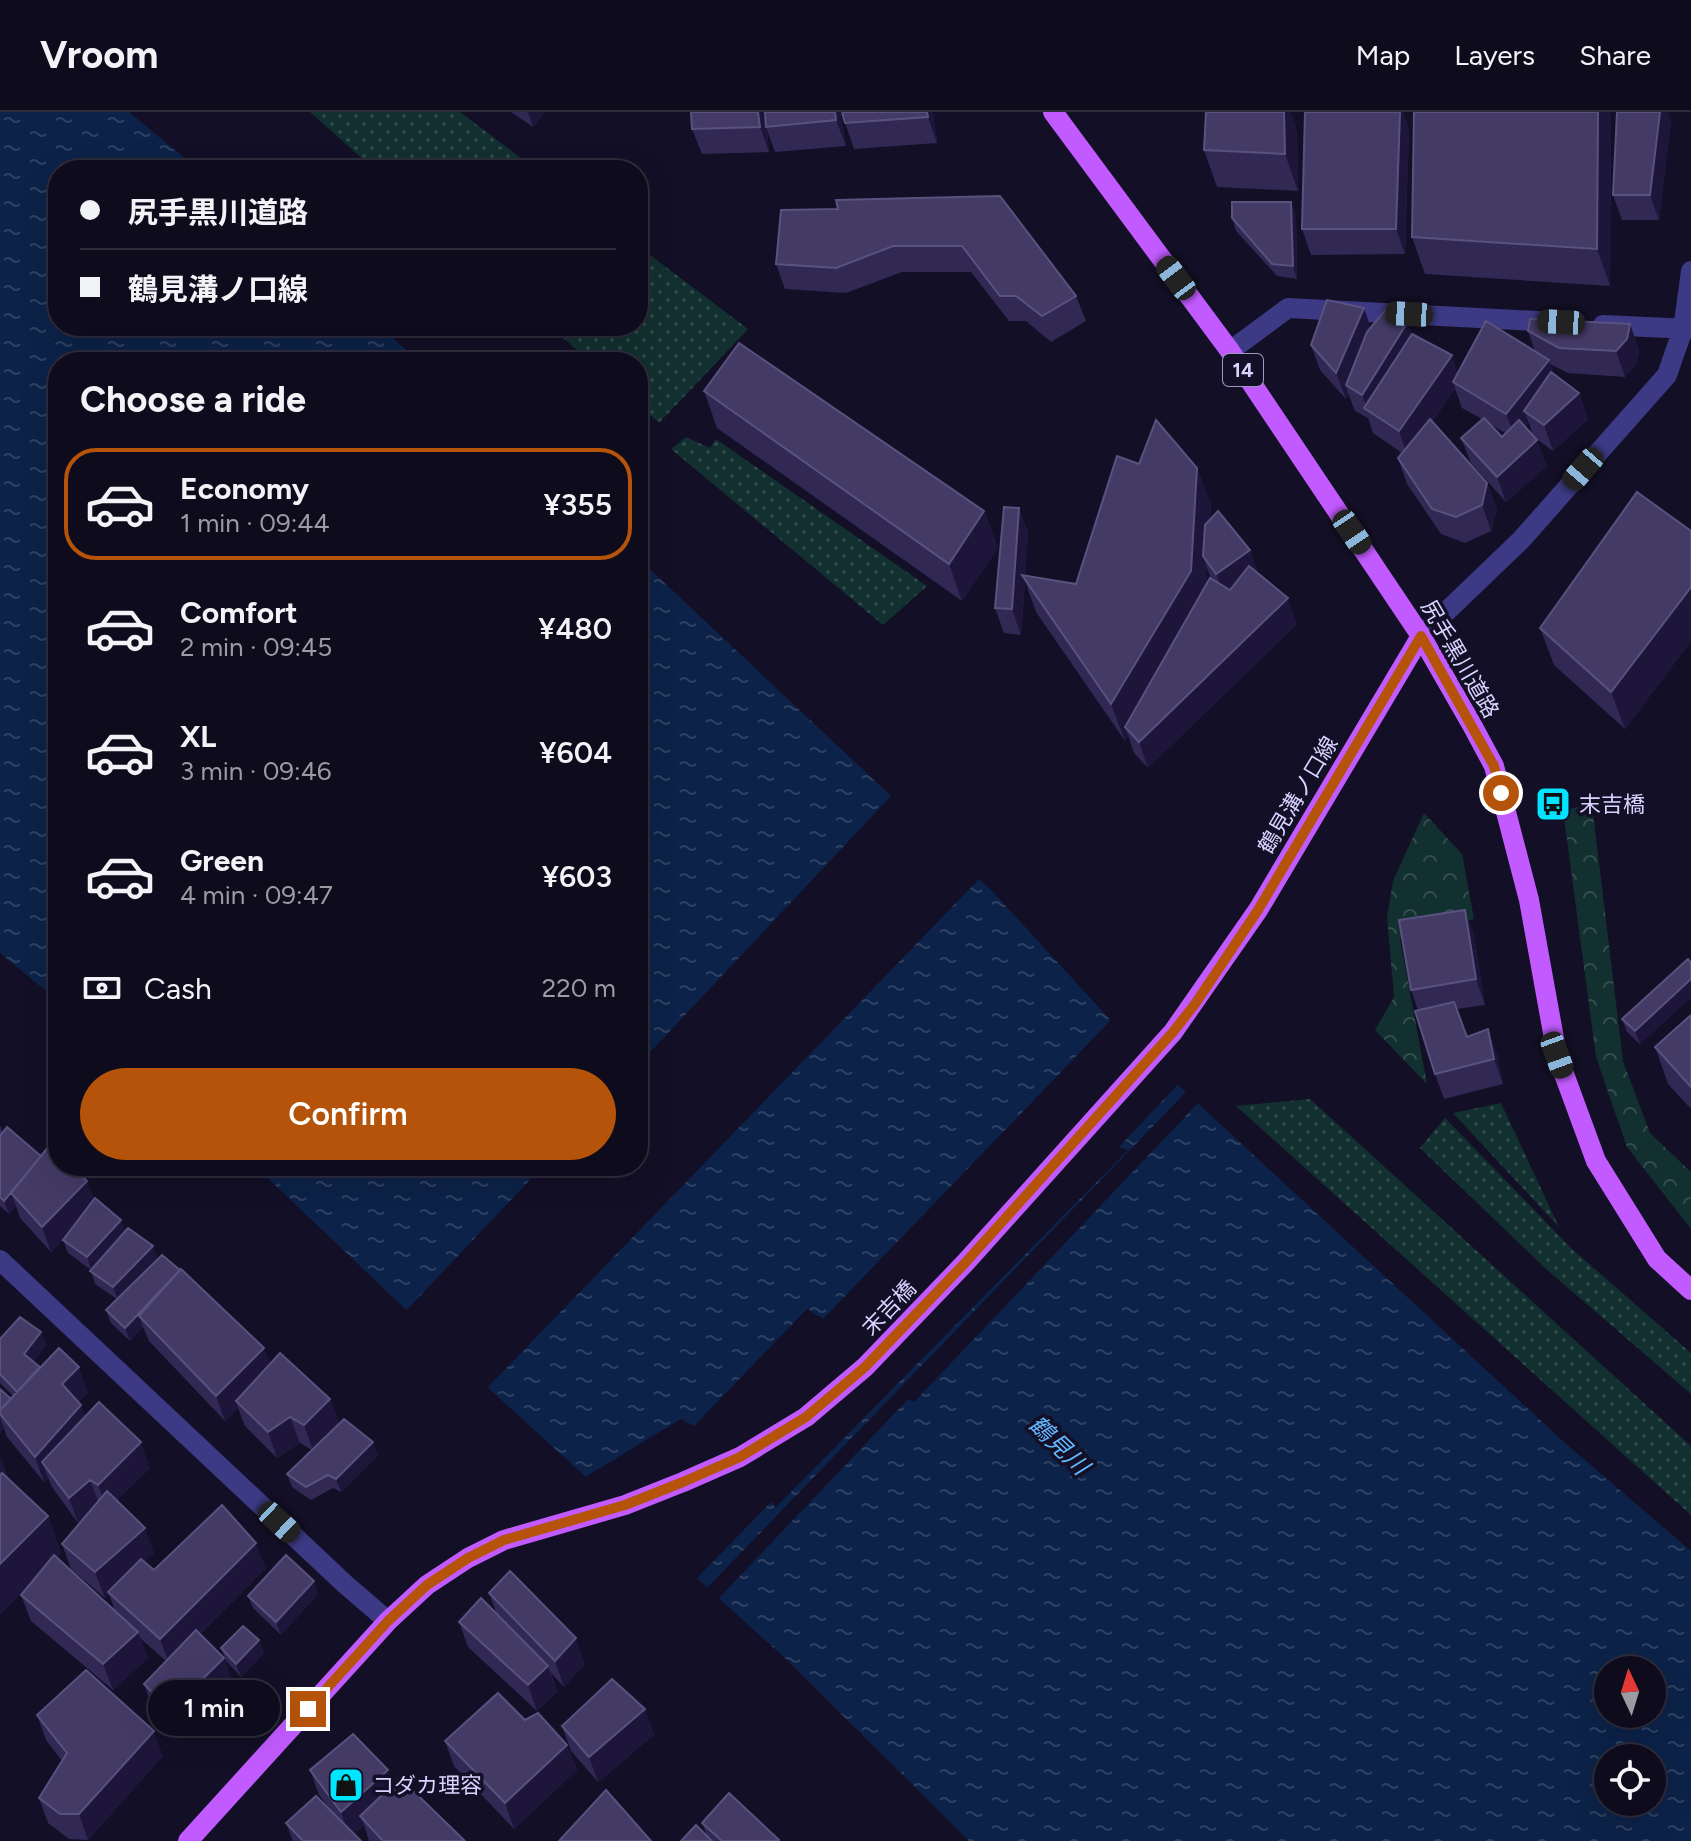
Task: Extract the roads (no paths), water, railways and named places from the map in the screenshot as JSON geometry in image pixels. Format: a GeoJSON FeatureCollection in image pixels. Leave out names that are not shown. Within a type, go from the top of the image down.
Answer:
{"type":"FeatureCollection","features":[{"type":"Feature","properties":{"kind":"main road","name":"尻手黒川道路"},"geometry":{"type":"LineString","coordinates":[[1053,112],[1230,351],[1421,636],[1494,766],[1529,900],[1557,1055],[1596,1161],[1657,1259],[1691,1290]]}},
{"type":"Feature","properties":{"kind":"main road","name":"鶴見溝ノ口線"},"geometry":{"type":"LineString","coordinates":[[1213,977],[1258,910],[1421,636]]}},
{"type":"Feature","properties":{"kind":"main road","name":"末吉橋"},"geometry":{"type":"LineString","coordinates":[[388,1621],[427,1585],[468,1558],[504,1540],[625,1505],[683,1482],[740,1457],[806,1417],[865,1367],[965,1263],[1173,1032],[1213,977]]}},
{"type":"Feature","properties":{"kind":"main road"},"geometry":{"type":"LineString","coordinates":[[188,1841],[388,1621]]}},
{"type":"Feature","properties":{"kind":"street"},"geometry":{"type":"LineString","coordinates":[[1421,636],[1521,540],[1667,375],[1687,329],[1691,271]]}},
{"type":"Feature","properties":{"kind":"street"},"geometry":{"type":"LineString","coordinates":[[1230,351],[1288,308],[1687,329]]}},
{"type":"Feature","properties":{"kind":"street"},"geometry":{"type":"LineString","coordinates":[[0,1260],[335,1575],[388,1621]]}},
{"type":"Feature","properties":{"kind":"water"},"geometry":{"type":"Polygon","coordinates":[[[0,112],[129,112],[187,160],[48,160],[48,336],[390,336],[409,352],[48,352],[48,993],[0,953],[0,112]]]}},
{"type":"Feature","properties":{"kind":"water","name":"鶴見川"},"geometry":{"type":"Polygon","coordinates":[[[648,567],[993,892],[1125,1036],[1565,1443],[1691,1551],[1691,1841],[969,1841],[788,1661],[485,1385],[266,1176],[648,1176],[648,567]]]}},
{"type":"Feature","properties":{"kind":"place","name":"末吉橋"},"geometry":{"type":"Point","coordinates":[1553,804]}},
{"type":"Feature","properties":{"kind":"place","name":"コダカ理容"},"geometry":{"type":"Point","coordinates":[346,1785]}}]}
